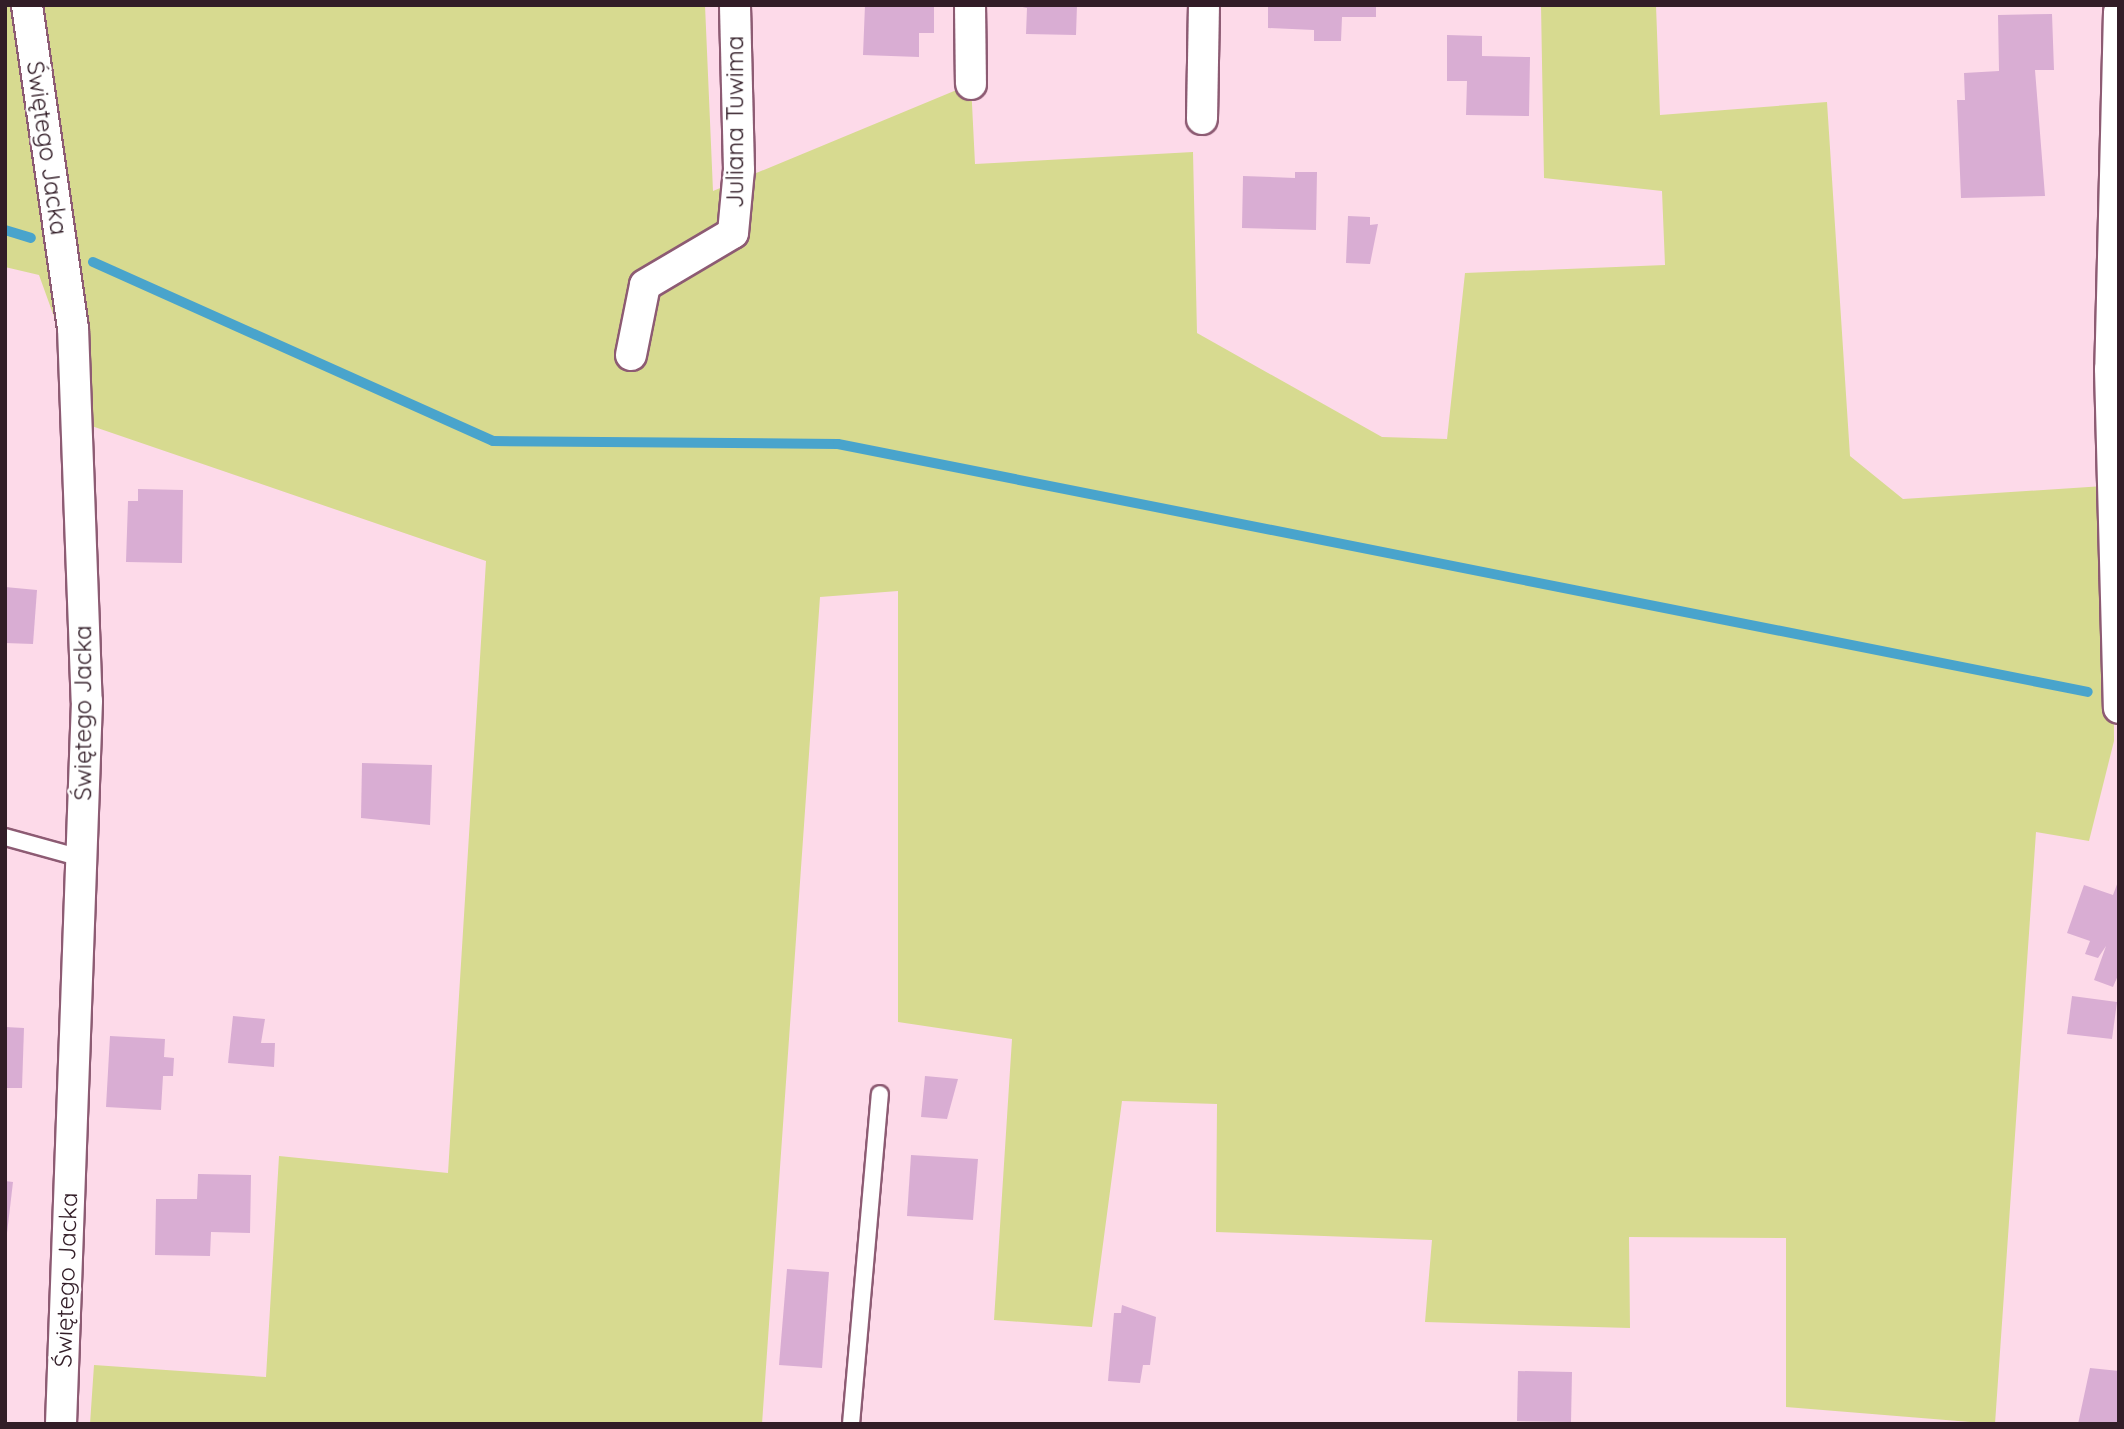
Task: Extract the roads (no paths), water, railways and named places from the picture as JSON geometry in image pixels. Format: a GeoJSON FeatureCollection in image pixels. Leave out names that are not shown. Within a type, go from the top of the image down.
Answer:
{"type":"FeatureCollection","features":[{"type":"Feature","properties":{"kind":"street","name":"Świętego Jacka"},"geometry":{"type":"LineString","coordinates":[[27,5],[73,328],[87,701],[61,1424]]}},
{"type":"Feature","properties":{"kind":"street","name":"Juliana Tuwima"},"geometry":{"type":"LineString","coordinates":[[631,355],[645,285],[733,233],[739,170],[736,5]]}},
{"type":"Feature","properties":{"kind":"street"},"geometry":{"type":"LineString","coordinates":[[970,5],[971,84]]}},
{"type":"Feature","properties":{"kind":"street"},"geometry":{"type":"LineString","coordinates":[[1202,119],[1204,5]]}},
{"type":"Feature","properties":{"kind":"street"},"geometry":{"type":"LineString","coordinates":[[2119,12],[2110,369],[2119,708]]}},
{"type":"Feature","properties":{"kind":"lane"},"geometry":{"type":"LineString","coordinates":[[5,837],[81,858]]}},
{"type":"Feature","properties":{"kind":"lane"},"geometry":{"type":"LineString","coordinates":[[851,1424],[880,1094]]}},
{"type":"Feature","properties":{"kind":"waterway"},"geometry":{"type":"LineString","coordinates":[[5,230],[31,238]]}},
{"type":"Feature","properties":{"kind":"waterway"},"geometry":{"type":"LineString","coordinates":[[93,262],[493,441],[838,444],[2088,692]]}}]}
